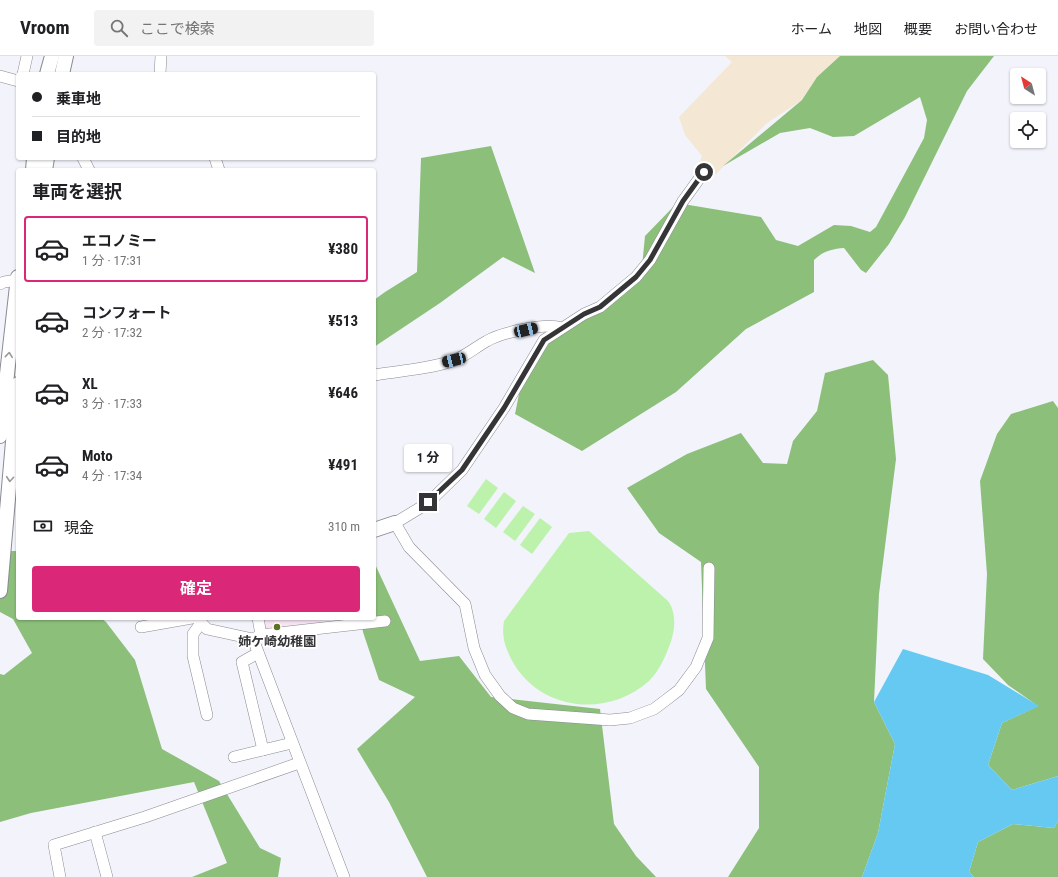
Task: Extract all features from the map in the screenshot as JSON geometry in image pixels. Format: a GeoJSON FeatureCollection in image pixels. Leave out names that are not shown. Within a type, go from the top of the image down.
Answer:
{"type":"FeatureCollection","features":[{"type":"Feature","properties":{"kind":"street"},"geometry":{"type":"LineString","coordinates":[[23,72],[27,56]]}},
{"type":"Feature","properties":{"kind":"street"},"geometry":{"type":"LineString","coordinates":[[48,72],[52,56]]}},
{"type":"Feature","properties":{"kind":"street"},"geometry":{"type":"LineString","coordinates":[[62,72],[66,56]]}},
{"type":"Feature","properties":{"kind":"street"},"geometry":{"type":"LineString","coordinates":[[160,72],[161,56]]}},
{"type":"Feature","properties":{"kind":"street"},"geometry":{"type":"LineString","coordinates":[[0,76],[16,80]]}},
{"type":"Feature","properties":{"kind":"street"},"geometry":{"type":"LineString","coordinates":[[376,529],[395,523],[428,502],[462,470],[504,408],[544,340],[584,314],[600,307],[636,277],[650,260],[683,201],[704,172]]}},
{"type":"Feature","properties":{"kind":"street"},"geometry":{"type":"LineString","coordinates":[[0,284],[16,280]]}},
{"type":"Feature","properties":{"kind":"street"},"geometry":{"type":"LineString","coordinates":[[0,436],[16,297]]}},
{"type":"Feature","properties":{"kind":"street"},"geometry":{"type":"LineString","coordinates":[[376,376],[454,360],[488,340],[511,333],[541,326],[556,326],[561,328]]}},
{"type":"Feature","properties":{"kind":"street"},"geometry":{"type":"LineString","coordinates":[[0,591],[16,409]]}},
{"type":"Feature","properties":{"kind":"street"},"geometry":{"type":"LineString","coordinates":[[395,523],[409,547],[465,604],[474,648],[485,675],[500,696],[513,708],[528,714],[610,720],[630,718],[654,709],[679,690],[696,667],[708,638],[709,568]]}},
{"type":"Feature","properties":{"kind":"street"},"geometry":{"type":"LineString","coordinates":[[197,620],[193,634],[193,656],[207,715]]}},
{"type":"Feature","properties":{"kind":"street"},"geometry":{"type":"LineString","coordinates":[[141,627],[197,620],[207,629],[257,637],[385,621]]}},
{"type":"Feature","properties":{"kind":"street"},"geometry":{"type":"LineString","coordinates":[[258,620],[258,653],[344,877]]}},
{"type":"Feature","properties":{"kind":"street"},"geometry":{"type":"LineString","coordinates":[[258,653],[242,662],[263,750]]}},
{"type":"Feature","properties":{"kind":"street"},"geometry":{"type":"LineString","coordinates":[[234,757],[292,743]]}},
{"type":"Feature","properties":{"kind":"street"},"geometry":{"type":"LineString","coordinates":[[60,877],[54,845],[145,817],[299,763]]}},
{"type":"Feature","properties":{"kind":"street"},"geometry":{"type":"LineString","coordinates":[[95,832],[107,877]]}},
{"type":"Feature","properties":{"kind":"shaded area"},"geometry":{"type":"Polygon","coordinates":[[[725,56],[840,56],[817,77],[802,100],[767,123],[707,183],[695,176],[702,156],[685,135],[679,117],[732,62],[725,56]]]}},
{"type":"Feature","properties":{"kind":"shaded area","name":"姉ケ崎幼稚園"},"geometry":{"type":"Polygon","coordinates":[[[259,620],[324,620],[324,622],[262,633],[259,620]]]}},
{"type":"Feature","properties":{"kind":"green space"},"geometry":{"type":"Polygon","coordinates":[[[840,56],[994,56],[967,91],[905,217],[889,244],[866,273],[861,270],[844,248],[821,254],[814,260],[814,292],[746,329],[676,392],[582,451],[515,414],[520,389],[551,340],[641,277],[645,236],[677,203],[761,217],[776,240],[798,246],[834,225],[851,226],[870,232],[876,227],[924,138],[927,120],[920,97],[854,136],[833,137],[810,128],[780,133],[723,166],[802,100],[817,77],[840,56]]]}},
{"type":"Feature","properties":{"kind":"green space"},"geometry":{"type":"Polygon","coordinates":[[[491,146],[535,273],[503,257],[440,303],[376,346],[376,299],[417,272],[421,158],[491,146]]]}},
{"type":"Feature","properties":{"kind":"green space"},"geometry":{"type":"Polygon","coordinates":[[[873,360],[888,375],[896,459],[879,594],[874,702],[895,744],[878,833],[862,877],[728,877],[759,828],[759,767],[706,689],[701,562],[659,533],[627,488],[687,454],[741,433],[763,463],[787,464],[793,441],[817,411],[825,373],[873,360]]]}},
{"type":"Feature","properties":{"kind":"green space"},"geometry":{"type":"Polygon","coordinates":[[[1053,401],[1058,408],[1058,776],[1012,790],[988,765],[1002,723],[1038,706],[1008,685],[983,659],[987,574],[980,481],[997,434],[1011,414],[1053,401]]]}},
{"type":"Feature","properties":{"kind":"green space"},"geometry":{"type":"Polygon","coordinates":[[[486,479],[498,488],[479,514],[467,506],[486,479]]]}},
{"type":"Feature","properties":{"kind":"green space"},"geometry":{"type":"Polygon","coordinates":[[[504,492],[516,501],[496,528],[484,519],[504,492]]]}},
{"type":"Feature","properties":{"kind":"green space"},"geometry":{"type":"Polygon","coordinates":[[[523,506],[535,514],[515,541],[503,532],[523,506]]]}},
{"type":"Feature","properties":{"kind":"green space"},"geometry":{"type":"Polygon","coordinates":[[[540,518],[552,527],[532,554],[520,545],[540,518]]]}},
{"type":"Feature","properties":{"kind":"green space"},"geometry":{"type":"Polygon","coordinates":[[[589,531],[668,601],[673,611],[674,628],[672,639],[664,659],[659,669],[649,681],[633,693],[615,700],[596,704],[577,704],[559,700],[542,692],[526,680],[514,664],[509,654],[505,643],[503,627],[504,621],[569,533],[589,531]]]}},
{"type":"Feature","properties":{"kind":"green space"},"geometry":{"type":"Polygon","coordinates":[[[0,551],[16,551],[16,620],[104,620],[106,622],[135,660],[162,749],[219,781],[260,848],[281,858],[278,877],[192,877],[227,863],[194,782],[31,813],[0,822],[0,674],[4,675],[32,653],[13,619],[0,612],[0,551]]]}},
{"type":"Feature","properties":{"kind":"green space"},"geometry":{"type":"Polygon","coordinates":[[[376,566],[420,661],[459,656],[491,697],[600,709],[614,824],[636,856],[656,877],[427,877],[389,802],[357,749],[415,697],[379,680],[363,632],[361,620],[376,620],[376,566]]]}},
{"type":"Feature","properties":{"kind":"green space"},"geometry":{"type":"Polygon","coordinates":[[[1058,821],[1058,877],[974,877],[969,872],[978,842],[1013,824],[1054,828],[1058,821]]]}},
{"type":"Feature","properties":{"kind":"water"},"geometry":{"type":"Polygon","coordinates":[[[903,649],[988,675],[1039,706],[1002,723],[988,765],[1012,790],[1058,776],[1058,821],[1054,828],[1013,824],[978,842],[969,872],[974,877],[862,877],[878,833],[895,744],[874,702],[903,649]]]}},
{"type":"Feature","properties":{"kind":"place","name":"姉ケ崎幼稚園"},"geometry":{"type":"Point","coordinates":[277,627]}},
{"type":"Feature","properties":{"kind":"route"},"geometry":{"type":"LineString","coordinates":[[428,502],[462,470],[504,408],[544,340],[584,314],[600,307],[620,292],[636,277],[650,260],[683,201],[704,172]]}}]}
